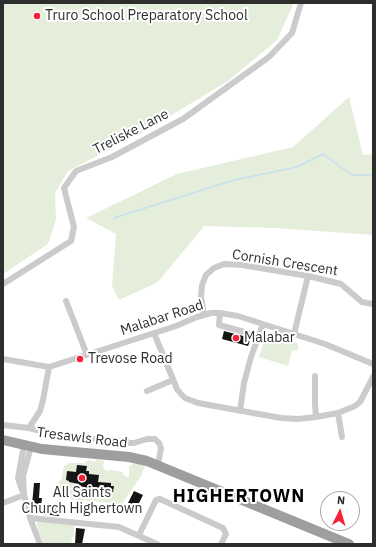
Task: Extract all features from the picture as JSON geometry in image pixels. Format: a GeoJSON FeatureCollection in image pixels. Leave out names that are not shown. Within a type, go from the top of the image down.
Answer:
{"type":"FeatureCollection","features":[{"type":"Feature","properties":{"kind":"highway","name":"Tresawls Road"},"geometry":{"type":"LineString","coordinates":[[8,441],[59,452],[129,457],[158,465]]}},
{"type":"Feature","properties":{"kind":"highway"},"geometry":{"type":"LineString","coordinates":[[158,465],[349,544]]}},
{"type":"Feature","properties":{"kind":"street","name":"Treliske Lane"},"geometry":{"type":"LineString","coordinates":[[3,284],[71,241],[74,227],[64,188],[76,171],[112,157],[183,119],[269,57],[292,34],[301,3]]}},
{"type":"Feature","properties":{"kind":"street","name":"Cornish Crescent"},"geometry":{"type":"LineString","coordinates":[[204,315],[200,297],[202,285],[206,275],[214,268],[224,264],[242,265],[308,276],[342,284],[362,302],[373,304]]}},
{"type":"Feature","properties":{"kind":"street"},"geometry":{"type":"LineString","coordinates":[[294,334],[308,276]]}},
{"type":"Feature","properties":{"kind":"street"},"geometry":{"type":"LineString","coordinates":[[66,301],[87,355]]}},
{"type":"Feature","properties":{"kind":"street"},"geometry":{"type":"LineString","coordinates":[[220,313],[219,325],[259,336]]}},
{"type":"Feature","properties":{"kind":"street","name":"Malabar Road"},"geometry":{"type":"LineString","coordinates":[[49,367],[204,315],[220,313],[238,316],[325,344],[373,364]]}},
{"type":"Feature","properties":{"kind":"street"},"geometry":{"type":"LineString","coordinates":[[240,411],[244,383],[263,324]]}},
{"type":"Feature","properties":{"kind":"street"},"geometry":{"type":"LineString","coordinates":[[154,333],[181,394],[198,403],[281,418],[298,419],[316,417],[338,413],[355,406],[360,402],[373,377]]}},
{"type":"Feature","properties":{"kind":"street"},"geometry":{"type":"LineString","coordinates":[[3,359],[49,367],[40,411],[30,428]]}},
{"type":"Feature","properties":{"kind":"street"},"geometry":{"type":"LineString","coordinates":[[315,376],[316,417]]}},
{"type":"Feature","properties":{"kind":"street"},"geometry":{"type":"LineString","coordinates":[[147,391],[174,380]]}},
{"type":"Feature","properties":{"kind":"street"},"geometry":{"type":"LineString","coordinates":[[338,413],[342,437]]}},
{"type":"Feature","properties":{"kind":"street"},"geometry":{"type":"LineString","coordinates":[[3,425],[30,428],[63,437],[113,440],[130,443],[147,439],[155,439],[161,448],[158,465]]}},
{"type":"Feature","properties":{"kind":"street"},"geometry":{"type":"LineString","coordinates":[[8,441],[20,453],[18,478],[30,518],[40,544]]}},
{"type":"Feature","properties":{"kind":"street"},"geometry":{"type":"LineString","coordinates":[[18,478],[28,446]]}},
{"type":"Feature","properties":{"kind":"street"},"geometry":{"type":"LineString","coordinates":[[24,495],[23,476],[28,446]]}},
{"type":"Feature","properties":{"kind":"street"},"geometry":{"type":"LineString","coordinates":[[3,503],[24,495]]}},
{"type":"Feature","properties":{"kind":"street"},"geometry":{"type":"LineString","coordinates":[[139,536],[156,500],[160,499],[223,528],[226,534],[221,544]]}},
{"type":"Feature","properties":{"kind":"street"},"geometry":{"type":"LineString","coordinates":[[30,518],[119,527],[157,544]]}},
{"type":"Feature","properties":{"kind":"green space"},"geometry":{"type":"Polygon","coordinates":[[[3,3],[292,3],[293,5],[277,40],[228,81],[145,131],[68,171],[55,193],[56,219],[48,244],[3,274],[3,3]]]}},
{"type":"Feature","properties":{"kind":"green space"},"geometry":{"type":"Polygon","coordinates":[[[349,97],[363,155],[373,154],[373,235],[276,228],[204,226],[158,282],[119,300],[112,286],[116,234],[86,218],[177,174],[293,147],[349,97]]]}},
{"type":"Feature","properties":{"kind":"green space"},"geometry":{"type":"Polygon","coordinates":[[[267,333],[298,343],[298,351],[292,350],[288,366],[259,357],[267,333]]]}},
{"type":"Feature","properties":{"kind":"green space"},"geometry":{"type":"Polygon","coordinates":[[[97,459],[104,461],[103,468],[106,471],[111,470],[123,472],[126,477],[129,477],[129,466],[136,463],[145,466],[141,476],[120,507],[112,503],[57,498],[59,481],[61,481],[64,466],[69,463],[84,463],[89,460],[94,462],[97,459]]]}},
{"type":"Feature","properties":{"kind":"green space"},"geometry":{"type":"Polygon","coordinates":[[[38,520],[74,523],[74,536],[71,544],[44,544],[38,530],[38,520]]]}},
{"type":"Feature","properties":{"kind":"building","name":"Malabar"},"geometry":{"type":"Polygon","coordinates":[[[224,331],[251,338],[248,346],[222,339],[224,331]]]}},
{"type":"Feature","properties":{"kind":"building","name":"All Saints Church Highertown"},"geometry":{"type":"Polygon","coordinates":[[[77,465],[87,466],[86,471],[89,471],[89,474],[99,475],[98,482],[111,483],[111,486],[114,486],[113,492],[109,491],[109,494],[100,490],[84,488],[79,486],[79,484],[66,480],[67,471],[76,472],[77,465]]]}},
{"type":"Feature","properties":{"kind":"building"},"geometry":{"type":"Polygon","coordinates":[[[34,483],[40,483],[39,498],[42,498],[41,506],[59,508],[59,516],[34,513],[34,506],[32,505],[34,483]]]}},
{"type":"Feature","properties":{"kind":"building"},"geometry":{"type":"Polygon","coordinates":[[[134,491],[143,495],[137,507],[128,503],[134,491]]]}},
{"type":"Feature","properties":{"kind":"building"},"geometry":{"type":"Polygon","coordinates":[[[76,528],[85,529],[82,544],[75,544],[76,528]]]}},
{"type":"Feature","properties":{"kind":"waterway"},"geometry":{"type":"LineString","coordinates":[[114,218],[234,180],[297,167],[323,154],[352,175],[373,175]]}},
{"type":"Feature","properties":{"kind":"place","name":"Truro School Preparatory School"},"geometry":{"type":"Point","coordinates":[37,16]}},
{"type":"Feature","properties":{"kind":"place","name":"Malabar"},"geometry":{"type":"Point","coordinates":[236,338]}},
{"type":"Feature","properties":{"kind":"place","name":"Trevose Road"},"geometry":{"type":"Point","coordinates":[80,359]}},
{"type":"Feature","properties":{"kind":"place","name":"All Saints Church Highertown"},"geometry":{"type":"Point","coordinates":[82,478]}},
{"type":"Feature","properties":{"kind":"district","name":"HIGHERTOWN"},"geometry":{"type":"Point","coordinates":[239,497]}}]}
